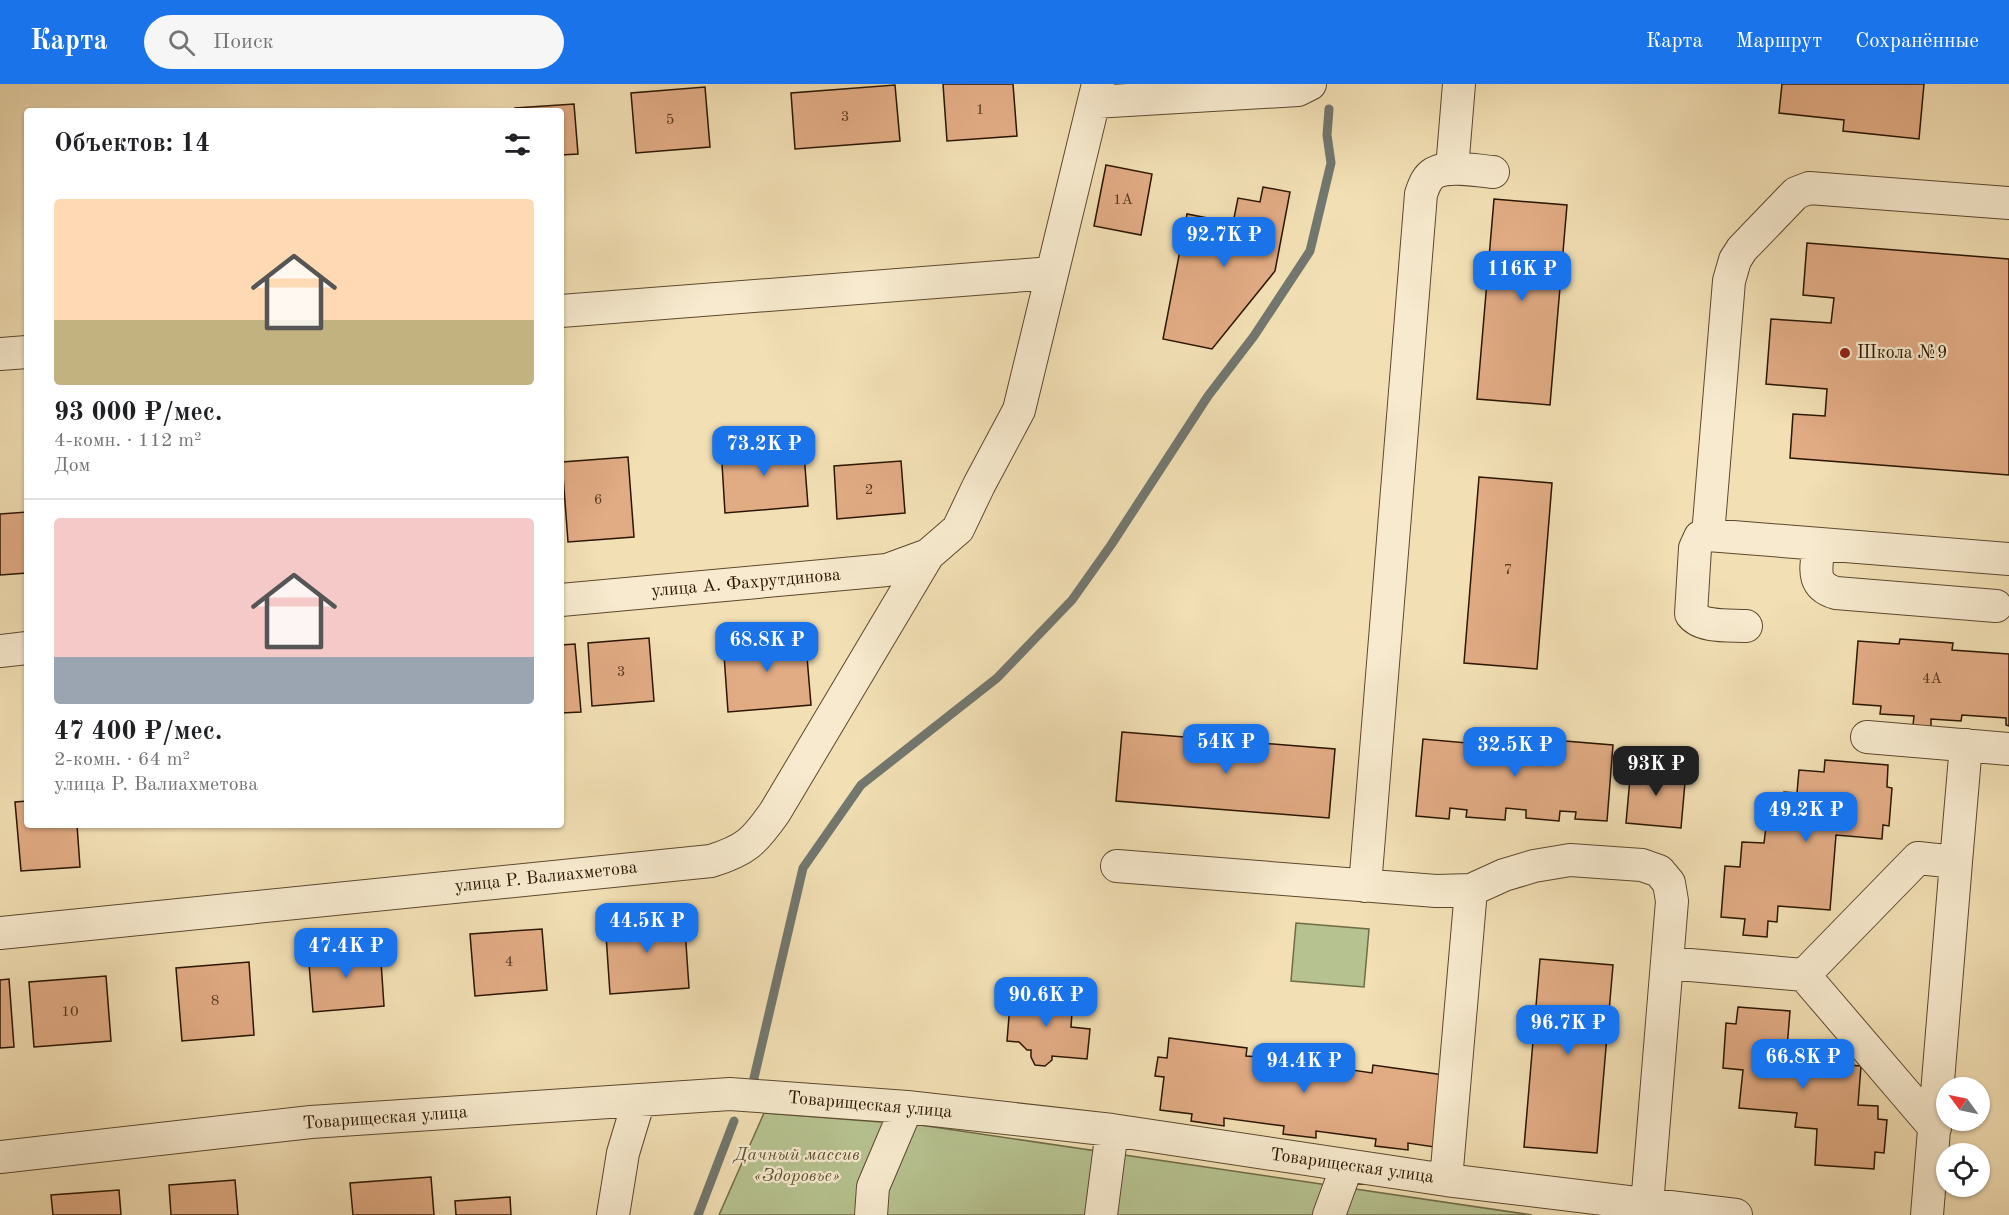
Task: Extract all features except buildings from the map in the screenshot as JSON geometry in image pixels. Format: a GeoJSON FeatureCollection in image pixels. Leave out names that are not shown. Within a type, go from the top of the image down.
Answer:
{"type":"FeatureCollection","features":[{"type":"Feature","properties":{"kind":"street"},"geometry":{"type":"LineString","coordinates":[[928,555],[958,529],[1019,410],[1096,93],[1298,90],[1310,84]]}},
{"type":"Feature","properties":{"kind":"street"},"geometry":{"type":"LineString","coordinates":[[1452,169],[1459,84]]}},
{"type":"Feature","properties":{"kind":"street"},"geometry":{"type":"LineString","coordinates":[[1365,886],[1421,194],[1425,182],[1434,173],[1452,169],[1493,172]]}},
{"type":"Feature","properties":{"kind":"street"},"geometry":{"type":"LineString","coordinates":[[1708,534],[1729,281],[1735,260],[1742,249],[1796,193],[1809,188],[2009,203]]}},
{"type":"Feature","properties":{"kind":"street"},"geometry":{"type":"LineString","coordinates":[[564,311],[1052,273]]}},
{"type":"Feature","properties":{"kind":"street"},"geometry":{"type":"LineString","coordinates":[[0,354],[24,352]]}},
{"type":"Feature","properties":{"kind":"street"},"geometry":{"type":"LineString","coordinates":[[1746,626],[1706,623],[1695,620],[1691,614],[1695,548],[1700,537],[1708,534],[2009,559]]}},
{"type":"Feature","properties":{"kind":"street"},"geometry":{"type":"LineString","coordinates":[[1819,544],[1816,571],[1818,582],[1824,589],[1836,593],[1996,606]]}},
{"type":"Feature","properties":{"kind":"street"},"geometry":{"type":"LineString","coordinates":[[1910,598],[1914,551]]}},
{"type":"Feature","properties":{"kind":"street","name":"улица А. Фахрутдинова"},"geometry":{"type":"LineString","coordinates":[[564,600],[887,570],[928,555]]}},
{"type":"Feature","properties":{"kind":"street","name":"улица Р. Валиахметова"},"geometry":{"type":"LineString","coordinates":[[0,933],[711,861],[734,854],[758,837],[775,813],[928,555]]}},
{"type":"Feature","properties":{"kind":"street"},"geometry":{"type":"LineString","coordinates":[[0,651],[24,648]]}},
{"type":"Feature","properties":{"kind":"street"},"geometry":{"type":"LineString","coordinates":[[1867,737],[2009,749]]}},
{"type":"Feature","properties":{"kind":"street"},"geometry":{"type":"LineString","coordinates":[[1927,1215],[1966,745]]}},
{"type":"Feature","properties":{"kind":"street"},"geometry":{"type":"LineString","coordinates":[[1804,975],[1918,858],[1956,862]]}},
{"type":"Feature","properties":{"kind":"street"},"geometry":{"type":"LineString","coordinates":[[1118,866],[1436,891],[1471,890],[1504,875],[1534,866],[1570,860],[1642,865],[1659,872],[1669,883],[1672,901],[1647,1205]]}},
{"type":"Feature","properties":{"kind":"street"},"geometry":{"type":"LineString","coordinates":[[1446,1180],[1471,890]]}},
{"type":"Feature","properties":{"kind":"street"},"geometry":{"type":"LineString","coordinates":[[1667,963],[1804,975],[1935,1128]]}},
{"type":"Feature","properties":{"kind":"street","name":"Товарищеская улица"},"geometry":{"type":"LineString","coordinates":[[0,1156],[311,1122],[730,1094],[907,1107],[1112,1130],[1446,1180],[1549,1204],[1647,1205],[1736,1215]]}},
{"type":"Feature","properties":{"kind":"street"},"geometry":{"type":"LineString","coordinates":[[613,1215],[622,1153],[639,1100]]}},
{"type":"Feature","properties":{"kind":"street"},"geometry":{"type":"LineString","coordinates":[[871,1215],[873,1186],[907,1107]]}},
{"type":"Feature","properties":{"kind":"street"},"geometry":{"type":"LineString","coordinates":[[1101,1215],[1112,1130]]}},
{"type":"Feature","properties":{"kind":"street"},"geometry":{"type":"LineString","coordinates":[[1329,1215],[1347,1166]]}},
{"type":"Feature","properties":{"kind":"green space"},"geometry":{"type":"Polygon","coordinates":[[[1296,923],[1369,929],[1364,987],[1291,981],[1296,923]]]}},
{"type":"Feature","properties":{"kind":"green space","name":"Дачный массив «Здоровье»"},"geometry":{"type":"Polygon","coordinates":[[[764,1113],[920,1125],[1532,1215],[719,1215],[764,1113]]]}},
{"type":"Feature","properties":{"kind":"waterway"},"geometry":{"type":"LineString","coordinates":[[754,1078],[803,868],[861,785],[997,678],[1072,600],[1111,545],[1208,396],[1254,336],[1310,251],[1331,163],[1327,135],[1329,109]]}},
{"type":"Feature","properties":{"kind":"waterway"},"geometry":{"type":"LineString","coordinates":[[698,1215],[734,1121]]}},
{"type":"Feature","properties":{"kind":"place","name":"Школа №9"},"geometry":{"type":"Point","coordinates":[1845,353]}}]}
